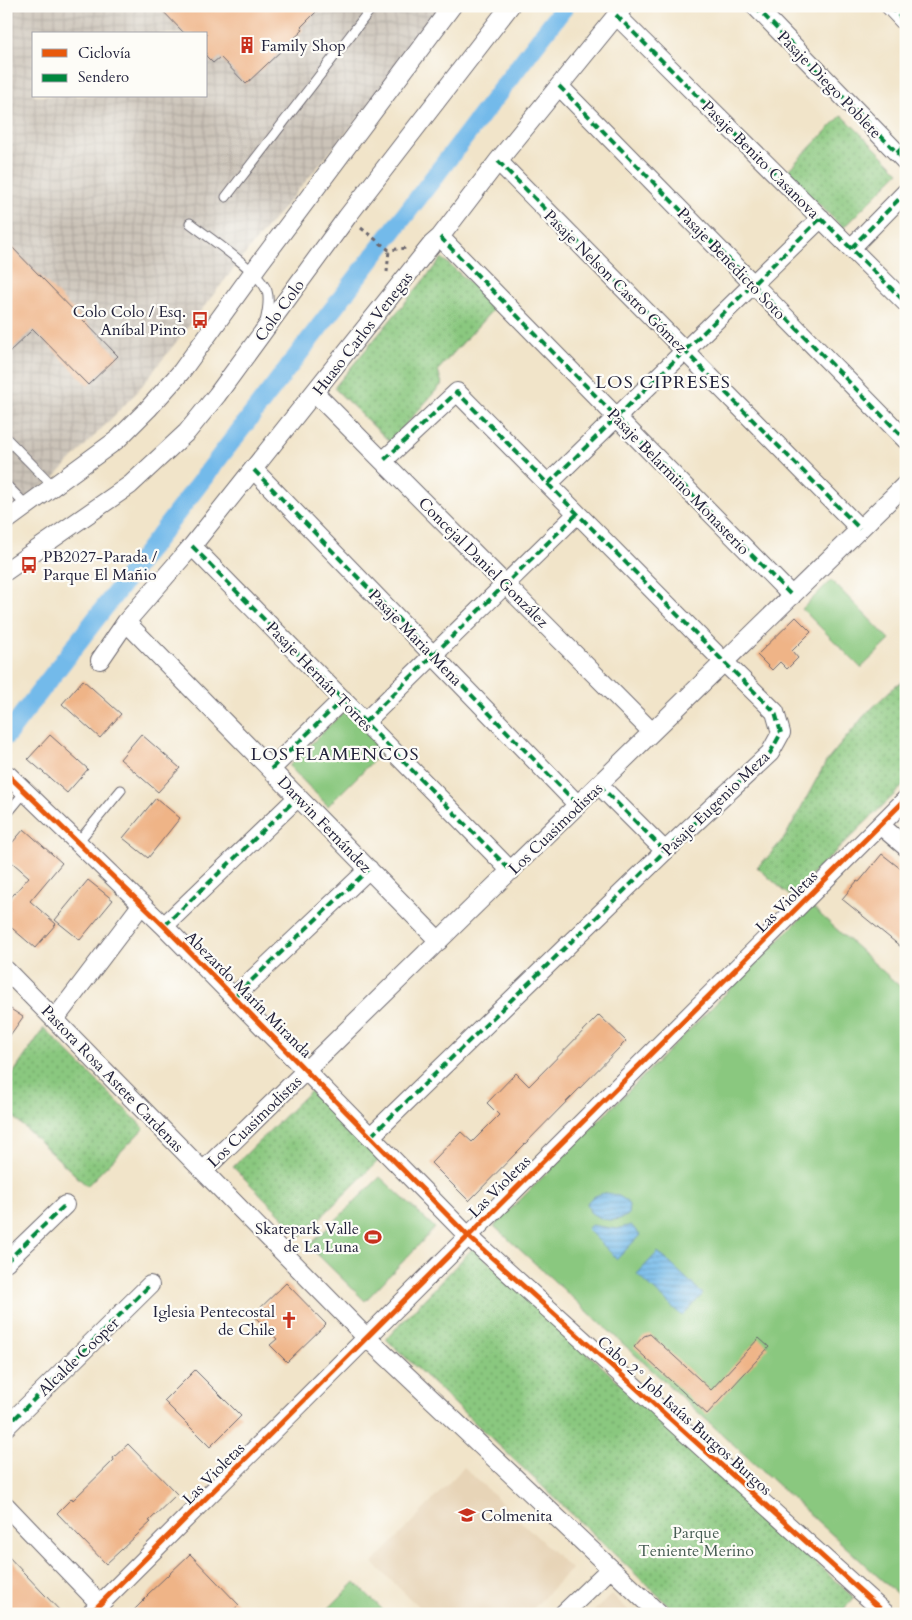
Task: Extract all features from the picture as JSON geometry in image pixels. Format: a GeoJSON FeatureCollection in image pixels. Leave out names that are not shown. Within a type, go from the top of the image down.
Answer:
{"type":"FeatureCollection","features":[{"type":"Feature","properties":{"kind":"street","name":"Colo Colo"},"geometry":{"type":"LineString","coordinates":[[6,571],[130,485],[187,432],[217,395],[347,217],[510,6]]}},
{"type":"Feature","properties":{"kind":"street","name":"Pasaje Diego Poblete"},"geometry":{"type":"LineString","coordinates":[[755,6],[903,153]]}},
{"type":"Feature","properties":{"kind":"street"},"geometry":{"type":"LineString","coordinates":[[890,6],[906,23]]}},
{"type":"Feature","properties":{"kind":"street"},"geometry":{"type":"LineString","coordinates":[[6,522],[118,439],[181,372],[444,9]]}},
{"type":"Feature","properties":{"kind":"street","name":"Huaso Carlos Venegas"},"geometry":{"type":"LineString","coordinates":[[100,660],[126,622],[192,546],[254,470],[498,161],[620,11]]}},
{"type":"Feature","properties":{"kind":"street","name":"Pasaje Benito Casanova"},"geometry":{"type":"LineString","coordinates":[[620,11],[820,218],[906,303]]}},
{"type":"Feature","properties":{"kind":"street","name":"Pasaje Benedicto Soto"},"geometry":{"type":"LineString","coordinates":[[559,86],[906,440]]}},
{"type":"Feature","properties":{"kind":"street","name":"Pasaje Nelson Castro Gómez"},"geometry":{"type":"LineString","coordinates":[[498,161],[860,529]]}},
{"type":"Feature","properties":{"kind":"street"},"geometry":{"type":"LineString","coordinates":[[851,248],[906,192]]}},
{"type":"Feature","properties":{"kind":"street"},"geometry":{"type":"LineString","coordinates":[[548,484],[820,218]]}},
{"type":"Feature","properties":{"kind":"street","name":"Pasaje Belarmino Monasterio"},"geometry":{"type":"LineString","coordinates":[[440,236],[792,596]]}},
{"type":"Feature","properties":{"kind":"street","name":"Pasaje Eugenio Meza"},"geometry":{"type":"LineString","coordinates":[[371,1136],[665,851],[770,753],[781,734],[775,712],[457,392],[383,461]]}},
{"type":"Feature","properties":{"kind":"street","name":"Concejal Daniel González"},"geometry":{"type":"LineString","coordinates":[[316,393],[652,732]]}},
{"type":"Feature","properties":{"kind":"street","name":"Pasaje Maria Mena"},"geometry":{"type":"LineString","coordinates":[[254,470],[578,805]]}},
{"type":"Feature","properties":{"kind":"street","name":"Los Cuasimodistas"},"geometry":{"type":"LineString","coordinates":[[203,1171],[906,484]]}},
{"type":"Feature","properties":{"kind":"street"},"geometry":{"type":"LineString","coordinates":[[365,722],[577,514]]}},
{"type":"Feature","properties":{"kind":"street","name":"Pasaje Hernán Torres"},"geometry":{"type":"LineString","coordinates":[[192,546],[511,871]]}},
{"type":"Feature","properties":{"kind":"street","name":"Darwin Fernández"},"geometry":{"type":"LineString","coordinates":[[126,622],[439,941]]}},
{"type":"Feature","properties":{"kind":"street"},"geometry":{"type":"LineString","coordinates":[[271,769],[343,700]]}},
{"type":"Feature","properties":{"kind":"street","name":"Abezardo Marín Miranda"},"geometry":{"type":"LineString","coordinates":[[8,775],[234,996],[468,1236]]}},
{"type":"Feature","properties":{"kind":"street"},"geometry":{"type":"LineString","coordinates":[[599,785],[665,851]]}},
{"type":"Feature","properties":{"kind":"street"},"geometry":{"type":"LineString","coordinates":[[164,926],[298,797]]}},
{"type":"Feature","properties":{"kind":"street","name":"Las Violetas"},"geometry":{"type":"LineString","coordinates":[[95,1609],[906,799]]}},
{"type":"Feature","properties":{"kind":"street"},"geometry":{"type":"LineString","coordinates":[[880,825],[906,847]]}},
{"type":"Feature","properties":{"kind":"street"},"geometry":{"type":"LineString","coordinates":[[234,996],[369,868]]}},
{"type":"Feature","properties":{"kind":"street"},"geometry":{"type":"LineString","coordinates":[[55,1019],[142,904]]}},
{"type":"Feature","properties":{"kind":"street","name":"Pastora Rosa Astete Cardenas"},"geometry":{"type":"LineString","coordinates":[[6,970],[366,1337],[659,1614]]}},
{"type":"Feature","properties":{"kind":"street"},"geometry":{"type":"LineString","coordinates":[[6,1262],[65,1205]]}},
{"type":"Feature","properties":{"kind":"street","name":"Cabo 2° Job Isaías Burgos Burgos"},"geometry":{"type":"LineString","coordinates":[[468,1236],[886,1614]]}},
{"type":"Feature","properties":{"kind":"street","name":"Alcalde Cooper"},"geometry":{"type":"LineString","coordinates":[[6,1426],[150,1285]]}},
{"type":"Feature","properties":{"kind":"street"},"geometry":{"type":"LineString","coordinates":[[6,1506],[95,1609]]}},
{"type":"Feature","properties":{"kind":"street"},"geometry":{"type":"LineString","coordinates":[[564,1614],[610,1569]]}},
{"type":"Feature","properties":{"kind":"lane"},"geometry":{"type":"LineString","coordinates":[[226,197],[373,6]]}},
{"type":"Feature","properties":{"kind":"lane"},"geometry":{"type":"LineString","coordinates":[[190,223],[253,272],[266,291],[268,306],[262,333]]}},
{"type":"Feature","properties":{"kind":"lane"},"geometry":{"type":"LineString","coordinates":[[6,438],[54,487]]}},
{"type":"Feature","properties":{"kind":"lane"},"geometry":{"type":"LineString","coordinates":[[6,486],[27,506]]}},
{"type":"Feature","properties":{"kind":"lane"},"geometry":{"type":"LineString","coordinates":[[78,842],[122,790]]}},
{"type":"Feature","properties":{"kind":"lane"},"geometry":{"type":"LineString","coordinates":[[6,815],[25,792]]}},
{"type":"Feature","properties":{"kind":"path"},"geometry":{"type":"LineString","coordinates":[[366,232],[388,250]]}},
{"type":"Feature","properties":{"kind":"shaded area"},"geometry":{"type":"Polygon","coordinates":[[[6,6],[452,6],[254,243],[137,392],[54,478],[6,511],[6,6]]]}},
{"type":"Feature","properties":{"kind":"shaded area","name":"Colmenita"},"geometry":{"type":"Polygon","coordinates":[[[464,1467],[571,1569],[528,1614],[426,1614],[373,1563],[464,1467]]]}},
{"type":"Feature","properties":{"kind":"shaded area"},"geometry":{"type":"Polygon","coordinates":[[[612,1594],[632,1614],[591,1614],[612,1594]]]}},
{"type":"Feature","properties":{"kind":"green space"},"geometry":{"type":"Polygon","coordinates":[[[842,115],[899,172],[843,228],[786,172],[842,115]]]}},
{"type":"Feature","properties":{"kind":"green space"},"geometry":{"type":"Polygon","coordinates":[[[442,258],[496,306],[438,370],[442,384],[390,442],[334,388],[442,258]]]}},
{"type":"Feature","properties":{"kind":"green space"},"geometry":{"type":"Polygon","coordinates":[[[831,580],[890,640],[861,668],[802,609],[831,580]]]}},
{"type":"Feature","properties":{"kind":"green space"},"geometry":{"type":"Polygon","coordinates":[[[906,681],[906,783],[790,896],[757,867],[785,837],[826,762],[864,716],[896,685],[906,681]]]}},
{"type":"Feature","properties":{"kind":"green space"},"geometry":{"type":"Polygon","coordinates":[[[344,711],[384,750],[328,806],[289,766],[344,711]]]}},
{"type":"Feature","properties":{"kind":"green space"},"geometry":{"type":"Polygon","coordinates":[[[812,907],[906,992],[906,1602],[494,1226],[812,907]]]}},
{"type":"Feature","properties":{"kind":"green space"},"geometry":{"type":"Polygon","coordinates":[[[44,1028],[144,1128],[87,1186],[6,1110],[6,1084],[44,1028]]]}},
{"type":"Feature","properties":{"kind":"green space"},"geometry":{"type":"Polygon","coordinates":[[[310,1091],[379,1160],[302,1236],[233,1167],[310,1091]]]}},
{"type":"Feature","properties":{"kind":"green space","name":"Skatepark Valle de La Luna"},"geometry":{"type":"Polygon","coordinates":[[[380,1177],[435,1228],[365,1301],[309,1246],[380,1177]]]}},
{"type":"Feature","properties":{"kind":"green space","name":"Parque Teniente Merino"},"geometry":{"type":"Polygon","coordinates":[[[473,1248],[854,1598],[839,1614],[678,1614],[386,1339],[473,1248]]]}},
{"type":"Feature","properties":{"kind":"green space"},"geometry":{"type":"Polygon","coordinates":[[[355,1582],[387,1614],[323,1614],[355,1582]]]}},
{"type":"Feature","properties":{"kind":"water"},"geometry":{"type":"Polygon","coordinates":[[[605,1193],[624,1199],[629,1205],[628,1215],[623,1218],[609,1220],[590,1212],[587,1203],[595,1196],[605,1193]]]}},
{"type":"Feature","properties":{"kind":"water"},"geometry":{"type":"Polygon","coordinates":[[[591,1225],[617,1229],[631,1225],[640,1235],[617,1259],[587,1229],[591,1225]]]}},
{"type":"Feature","properties":{"kind":"water"},"geometry":{"type":"Polygon","coordinates":[[[658,1252],[703,1294],[682,1316],[637,1274],[658,1252]]]}},
{"type":"Feature","properties":{"kind":"building","name":"Family Shop"},"geometry":{"type":"Polygon","coordinates":[[[158,6],[322,6],[301,27],[303,30],[246,84],[220,57],[213,63],[208,58],[208,32],[183,32],[158,6]]]}},
{"type":"Feature","properties":{"kind":"building"},"geometry":{"type":"Polygon","coordinates":[[[6,241],[118,356],[88,385],[33,329],[6,355],[6,241]]]}},
{"type":"Feature","properties":{"kind":"building"},"geometry":{"type":"Polygon","coordinates":[[[796,617],[811,632],[792,651],[798,658],[787,669],[780,662],[772,670],[757,655],[796,617]]]}},
{"type":"Feature","properties":{"kind":"building"},"geometry":{"type":"Polygon","coordinates":[[[83,680],[121,714],[100,738],[62,704],[83,680]]]}},
{"type":"Feature","properties":{"kind":"building"},"geometry":{"type":"Polygon","coordinates":[[[141,734],[180,768],[158,792],[120,759],[141,734]]]}},
{"type":"Feature","properties":{"kind":"building"},"geometry":{"type":"Polygon","coordinates":[[[50,735],[88,769],[67,793],[28,759],[50,735]]]}},
{"type":"Feature","properties":{"kind":"building"},"geometry":{"type":"Polygon","coordinates":[[[156,798],[180,818],[148,858],[123,838],[156,798]]]}},
{"type":"Feature","properties":{"kind":"building"},"geometry":{"type":"Polygon","coordinates":[[[24,829],[62,863],[30,901],[56,924],[35,948],[6,923],[6,903],[29,877],[6,857],[6,850],[24,829]]]}},
{"type":"Feature","properties":{"kind":"building"},"geometry":{"type":"Polygon","coordinates":[[[882,854],[906,873],[906,951],[842,899],[882,854]]]}},
{"type":"Feature","properties":{"kind":"building"},"geometry":{"type":"Polygon","coordinates":[[[88,880],[113,900],[80,940],[55,920],[88,880]]]}},
{"type":"Feature","properties":{"kind":"building"},"geometry":{"type":"Polygon","coordinates":[[[6,1006],[23,1017],[6,1041],[6,1006]]]}},
{"type":"Feature","properties":{"kind":"building"},"geometry":{"type":"Polygon","coordinates":[[[599,1015],[626,1041],[469,1201],[431,1163],[461,1132],[472,1142],[499,1115],[487,1103],[516,1073],[529,1086],[599,1015]]]}},
{"type":"Feature","properties":{"kind":"building","name":"Iglesia Pentecostal de Chile"},"geometry":{"type":"Polygon","coordinates":[[[286,1283],[326,1324],[287,1362],[270,1345],[277,1339],[253,1315],[286,1283]]]}},
{"type":"Feature","properties":{"kind":"building"},"geometry":{"type":"Polygon","coordinates":[[[650,1334],[711,1390],[759,1338],[769,1347],[707,1414],[634,1347],[644,1336],[650,1334]]]}},
{"type":"Feature","properties":{"kind":"building"},"geometry":{"type":"Polygon","coordinates":[[[195,1370],[241,1416],[210,1447],[164,1401],[195,1370]]]}},
{"type":"Feature","properties":{"kind":"building"},"geometry":{"type":"Polygon","coordinates":[[[128,1444],[177,1494],[149,1521],[151,1522],[106,1564],[57,1513],[72,1498],[73,1500],[128,1444]]]}},
{"type":"Feature","properties":{"kind":"building"},"geometry":{"type":"Polygon","coordinates":[[[6,1554],[63,1614],[6,1614],[6,1554]]]}},
{"type":"Feature","properties":{"kind":"building"},"geometry":{"type":"Polygon","coordinates":[[[190,1554],[239,1605],[229,1614],[130,1614],[147,1595],[190,1554]]]}},
{"type":"Feature","properties":{"kind":"waterway"},"geometry":{"type":"LineString","coordinates":[[6,736],[565,6]]}},
{"type":"Feature","properties":{"kind":"marked path"},"geometry":{"type":"LineString","coordinates":[[755,6],[906,162]]}},
{"type":"Feature","properties":{"kind":"marked path"},"geometry":{"type":"LineString","coordinates":[[890,6],[906,23]]}},
{"type":"Feature","properties":{"kind":"marked path"},"geometry":{"type":"LineString","coordinates":[[616,15],[906,303]]}},
{"type":"Feature","properties":{"kind":"marked path"},"geometry":{"type":"LineString","coordinates":[[559,86],[906,440]]}},
{"type":"Feature","properties":{"kind":"marked path"},"geometry":{"type":"LineString","coordinates":[[897,153],[906,144]]}},
{"type":"Feature","properties":{"kind":"marked path"},"geometry":{"type":"LineString","coordinates":[[498,161],[860,529]]}},
{"type":"Feature","properties":{"kind":"marked path"},"geometry":{"type":"LineString","coordinates":[[851,248],[906,192]]}},
{"type":"Feature","properties":{"kind":"marked path"},"geometry":{"type":"LineString","coordinates":[[548,484],[821,218]]}},
{"type":"Feature","properties":{"kind":"marked path"},"geometry":{"type":"LineString","coordinates":[[440,237],[792,596]]}},
{"type":"Feature","properties":{"kind":"marked path"},"geometry":{"type":"LineString","coordinates":[[371,1136],[665,851],[770,753],[781,733],[775,712],[457,392],[383,461]]}},
{"type":"Feature","properties":{"kind":"marked path"},"geometry":{"type":"LineString","coordinates":[[254,470],[578,805]]}},
{"type":"Feature","properties":{"kind":"marked path"},"geometry":{"type":"LineString","coordinates":[[365,722],[577,514]]}},
{"type":"Feature","properties":{"kind":"marked path"},"geometry":{"type":"LineString","coordinates":[[192,546],[511,871]]}},
{"type":"Feature","properties":{"kind":"marked path"},"geometry":{"type":"LineString","coordinates":[[271,769],[343,699]]}},
{"type":"Feature","properties":{"kind":"marked path"},"geometry":{"type":"LineString","coordinates":[[599,785],[665,851]]}},
{"type":"Feature","properties":{"kind":"marked path"},"geometry":{"type":"LineString","coordinates":[[164,926],[298,797]]}},
{"type":"Feature","properties":{"kind":"marked path"},"geometry":{"type":"LineString","coordinates":[[234,997],[369,869]]}},
{"type":"Feature","properties":{"kind":"marked path"},"geometry":{"type":"LineString","coordinates":[[6,1262],[65,1205]]}},
{"type":"Feature","properties":{"kind":"marked path"},"geometry":{"type":"LineString","coordinates":[[6,1427],[150,1285]]}},
{"type":"Feature","properties":{"kind":"cycle path"},"geometry":{"type":"LineString","coordinates":[[8,775],[164,926],[468,1236],[886,1614]]}},
{"type":"Feature","properties":{"kind":"cycle path"},"geometry":{"type":"LineString","coordinates":[[90,1614],[906,799]]}},
{"type":"Feature","properties":{"kind":"place","name":"Family Shop"},"geometry":{"type":"Point","coordinates":[247,45]}},
{"type":"Feature","properties":{"kind":"place","name":"Colo Colo / Esq. Aníbal Pinto"},"geometry":{"type":"Point","coordinates":[200,320]}},
{"type":"Feature","properties":{"kind":"place","name":"PB2027-Parada / Parque El Mañio"},"geometry":{"type":"Point","coordinates":[29,565]}},
{"type":"Feature","properties":{"kind":"place","name":"Skatepark Valle de La Luna"},"geometry":{"type":"Point","coordinates":[373,1237]}},
{"type":"Feature","properties":{"kind":"place","name":"Iglesia Pentecostal de Chile"},"geometry":{"type":"Point","coordinates":[289,1320]}},
{"type":"Feature","properties":{"kind":"place","name":"Colmenita"},"geometry":{"type":"Point","coordinates":[467,1515]}},
{"type":"Feature","properties":{"kind":"district","name":"LOS CIPRESES"},"geometry":{"type":"Point","coordinates":[663,382]}},
{"type":"Feature","properties":{"kind":"district","name":"LOS FLAMENCOS"},"geometry":{"type":"Point","coordinates":[335,754]}}]}
